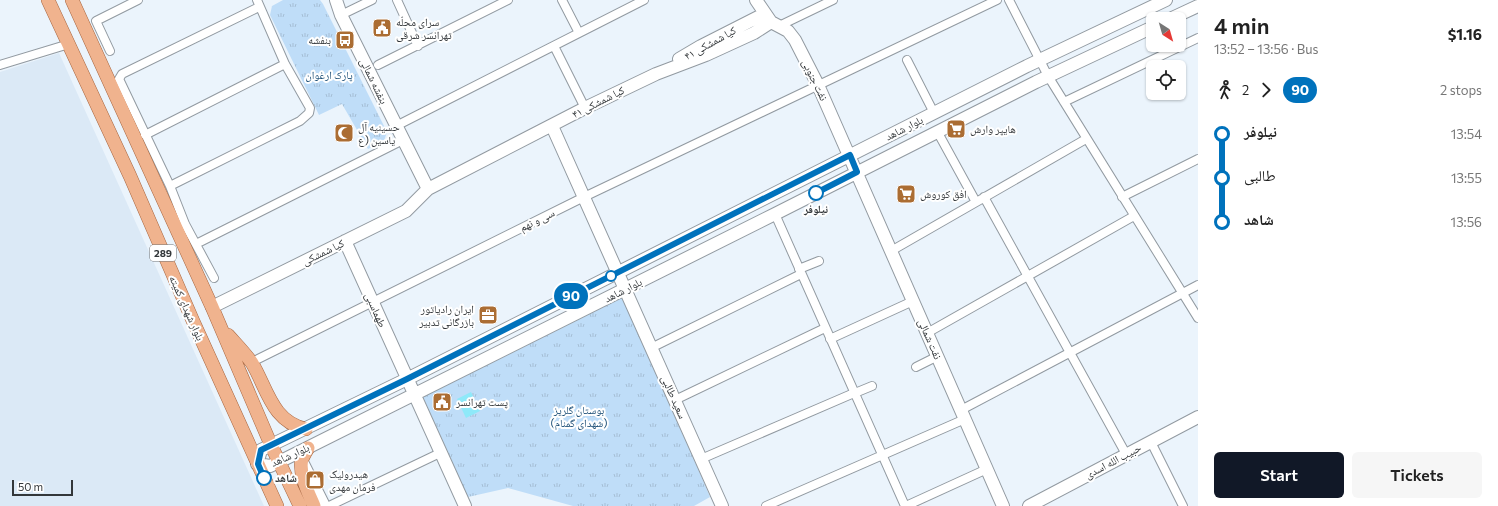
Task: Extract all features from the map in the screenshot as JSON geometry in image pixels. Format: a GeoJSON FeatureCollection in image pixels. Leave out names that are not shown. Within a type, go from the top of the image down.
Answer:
{"type":"FeatureCollection","features":[{"type":"Feature","properties":{"kind":"main road","name":"بلوار شهدای کمیته"},"geometry":{"type":"LineString","coordinates":[[48,0],[130,176],[277,506]]}},
{"type":"Feature","properties":{"kind":"main road","name":"بلوار شهدای کمیته"},"geometry":{"type":"LineString","coordinates":[[72,0],[212,307],[271,445],[300,506]]}},
{"type":"Feature","properties":{"kind":"main road"},"geometry":{"type":"LineString","coordinates":[[222,330],[241,349],[252,363],[268,397],[280,415],[291,424],[306,429]]}},
{"type":"Feature","properties":{"kind":"main road"},"geometry":{"type":"LineString","coordinates":[[308,448],[301,461],[304,482],[314,506]]}},
{"type":"Feature","properties":{"kind":"street"},"geometry":{"type":"LineString","coordinates":[[110,51],[96,22],[138,0]]}},
{"type":"Feature","properties":{"kind":"street","name":"بنفشه شمالی"},"geometry":{"type":"LineString","coordinates":[[330,0],[341,15]]}},
{"type":"Feature","properties":{"kind":"street","name":"بنفشه شمالی"},"geometry":{"type":"LineString","coordinates":[[336,0],[341,15],[428,189]]}},
{"type":"Feature","properties":{"kind":"street"},"geometry":{"type":"LineString","coordinates":[[341,15],[372,0]]}},
{"type":"Feature","properties":{"kind":"street"},"geometry":{"type":"LineString","coordinates":[[397,0],[418,46]]}},
{"type":"Feature","properties":{"kind":"street"},"geometry":{"type":"LineString","coordinates":[[378,65],[508,0]]}},
{"type":"Feature","properties":{"kind":"street"},"geometry":{"type":"LineString","coordinates":[[562,0],[579,33]]}},
{"type":"Feature","properties":{"kind":"street"},"geometry":{"type":"LineString","coordinates":[[396,126],[644,0]]}},
{"type":"Feature","properties":{"kind":"street","name":"نفت جنوبی"},"geometry":{"type":"LineString","coordinates":[[756,0],[772,21],[788,31],[795,40],[818,85],[857,172]]}},
{"type":"Feature","properties":{"kind":"street"},"geometry":{"type":"LineString","coordinates":[[772,21],[833,0]]}},
{"type":"Feature","properties":{"kind":"street","name":"سی و نهم"},"geometry":{"type":"LineString","coordinates":[[258,359],[584,197],[997,0]]}},
{"type":"Feature","properties":{"kind":"street"},"geometry":{"type":"LineString","coordinates":[[1009,0],[1048,76],[1198,318]]}},
{"type":"Feature","properties":{"kind":"street","name":"بلوار شاهد"},"geometry":{"type":"LineString","coordinates":[[1146,30],[1048,76],[308,448],[270,466],[258,464],[261,450],[407,379],[1039,60],[1166,0]]}},
{"type":"Feature","properties":{"kind":"street"},"geometry":{"type":"LineString","coordinates":[[170,186],[304,118],[309,113],[310,108],[285,64],[258,4],[120,76],[145,135],[170,186],[185,224],[214,278]]}},
{"type":"Feature","properties":{"kind":"street"},"geometry":{"type":"LineString","coordinates":[[1185,12],[1198,6]]}},
{"type":"Feature","properties":{"kind":"street","name":"کیا شمشکی ۴۱"},"geometry":{"type":"LineString","coordinates":[[656,74],[701,46],[772,21]]}},
{"type":"Feature","properties":{"kind":"street"},"geometry":{"type":"LineString","coordinates":[[1064,102],[1198,38]]}},
{"type":"Feature","properties":{"kind":"street"},"geometry":{"type":"LineString","coordinates":[[0,65],[69,44]]}},
{"type":"Feature","properties":{"kind":"street"},"geometry":{"type":"LineString","coordinates":[[554,46],[586,108]]}},
{"type":"Feature","properties":{"kind":"street"},"geometry":{"type":"LineString","coordinates":[[907,60],[934,113]]}},
{"type":"Feature","properties":{"kind":"street"},"geometry":{"type":"LineString","coordinates":[[145,135],[285,64]]}},
{"type":"Feature","properties":{"kind":"street","name":"۴۱ کیا شمشکی"},"geometry":{"type":"LineString","coordinates":[[428,189],[656,74]]}},
{"type":"Feature","properties":{"kind":"street","name":"سعید طالبی"},"geometry":{"type":"LineString","coordinates":[[552,126],[722,506]]}},
{"type":"Feature","properties":{"kind":"street"},"geometry":{"type":"LineString","coordinates":[[938,131],[976,202]]}},
{"type":"Feature","properties":{"kind":"street"},"geometry":{"type":"LineString","coordinates":[[892,251],[1086,139]]}},
{"type":"Feature","properties":{"kind":"street"},"geometry":{"type":"LineString","coordinates":[[196,244],[403,140]]}},
{"type":"Feature","properties":{"kind":"street"},"geometry":{"type":"LineString","coordinates":[[1122,197],[1198,159]]}},
{"type":"Feature","properties":{"kind":"street","name":"نفت شمالی"},"geometry":{"type":"LineString","coordinates":[[857,172],[1003,506]]}},
{"type":"Feature","properties":{"kind":"street","name":"کیا شمشکی"},"geometry":{"type":"LineString","coordinates":[[212,307],[406,211],[428,189]]}},
{"type":"Feature","properties":{"kind":"street"},"geometry":{"type":"LineString","coordinates":[[984,197],[1126,454]]}},
{"type":"Feature","properties":{"kind":"street"},"geometry":{"type":"LineString","coordinates":[[775,214],[906,506],[987,469]]}},
{"type":"Feature","properties":{"kind":"street"},"geometry":{"type":"LineString","coordinates":[[927,333],[1134,216]]}},
{"type":"Feature","properties":{"kind":"street","name":"طهماسبی"},"geometry":{"type":"LineString","coordinates":[[345,241],[414,394]]}},
{"type":"Feature","properties":{"kind":"street"},"geometry":{"type":"LineString","coordinates":[[651,348],[819,261]]}},
{"type":"Feature","properties":{"kind":"street"},"geometry":{"type":"LineString","coordinates":[[766,506],[882,455],[963,414],[1070,352],[1198,285]]}},
{"type":"Feature","properties":{"kind":"street"},"geometry":{"type":"LineString","coordinates":[[830,339],[914,301]]}},
{"type":"Feature","properties":{"kind":"street"},"geometry":{"type":"LineString","coordinates":[[675,400],[825,328]]}},
{"type":"Feature","properties":{"kind":"street"},"geometry":{"type":"LineString","coordinates":[[916,367],[938,356]]}},
{"type":"Feature","properties":{"kind":"street"},"geometry":{"type":"LineString","coordinates":[[701,460],[872,386]]}},
{"type":"Feature","properties":{"kind":"street"},"geometry":{"type":"LineString","coordinates":[[414,394],[464,506]]}},
{"type":"Feature","properties":{"kind":"street","name":"حبیب الله اسدی"},"geometry":{"type":"LineString","coordinates":[[1029,506],[1198,417]]}},
{"type":"Feature","properties":{"kind":"street"},"geometry":{"type":"LineString","coordinates":[[1151,442],[1183,506]]}},
{"type":"Feature","properties":{"kind":"street"},"geometry":{"type":"LineString","coordinates":[[329,506],[440,453]]}},
{"type":"Feature","properties":{"kind":"street"},"geometry":{"type":"LineString","coordinates":[[301,461],[324,506]]}},
{"type":"Feature","properties":{"kind":"shaded area"},"geometry":{"type":"Polygon","coordinates":[[[59,53],[264,506],[0,506],[0,72],[59,53]]]}},
{"type":"Feature","properties":{"kind":"green space","name":"پارک ارغوان"},"geometry":{"type":"Polygon","coordinates":[[[283,0],[320,0],[323,4],[387,132],[384,141],[368,149],[342,104],[319,115],[270,15],[272,6],[283,0]]]}},
{"type":"Feature","properties":{"kind":"green space","name":"بوستان گلریز (شهدای گمنام)"},"geometry":{"type":"Polygon","coordinates":[[[622,298],[710,497],[694,506],[573,506],[508,488],[468,497],[423,397],[622,298]]]}},
{"type":"Feature","properties":{"kind":"water"},"geometry":{"type":"Polygon","coordinates":[[[471,392],[480,411],[466,418],[457,399],[471,392]]]}},
{"type":"Feature","properties":{"kind":"bus line","name":"90"},"geometry":{"type":"LineString","coordinates":[[264,478],[258,464],[261,450],[407,379],[850,155],[857,172],[816,193]]}},
{"type":"Feature","properties":{"kind":"place","name":"سرای محلّه تهرانسر شرقی"},"geometry":{"type":"Point","coordinates":[382,28]}},
{"type":"Feature","properties":{"kind":"place","name":"بنفشه"},"geometry":{"type":"Point","coordinates":[345,40]}},
{"type":"Feature","properties":{"kind":"place","name":"هایپر وارش"},"geometry":{"type":"Point","coordinates":[956,129]}},
{"type":"Feature","properties":{"kind":"place","name":"حسینیه آل یاسین (ع"},"geometry":{"type":"Point","coordinates":[344,133]}},
{"type":"Feature","properties":{"kind":"place","name":"نیلوفر"},"geometry":{"type":"Point","coordinates":[816,193]}},
{"type":"Feature","properties":{"kind":"place","name":"افق کوروش"},"geometry":{"type":"Point","coordinates":[906,194]}},
{"type":"Feature","properties":{"kind":"place","name":"ایران رادیاتور بازرگانی تدبیر"},"geometry":{"type":"Point","coordinates":[488,315]}},
{"type":"Feature","properties":{"kind":"place","name":"پست تهرانسر"},"geometry":{"type":"Point","coordinates":[442,402]}},
{"type":"Feature","properties":{"kind":"place","name":"شاهد"},"geometry":{"type":"Point","coordinates":[264,478]}},
{"type":"Feature","properties":{"kind":"place","name":"هیدرولیک فرمان مهدی"},"geometry":{"type":"Point","coordinates":[315,480]}}]}
